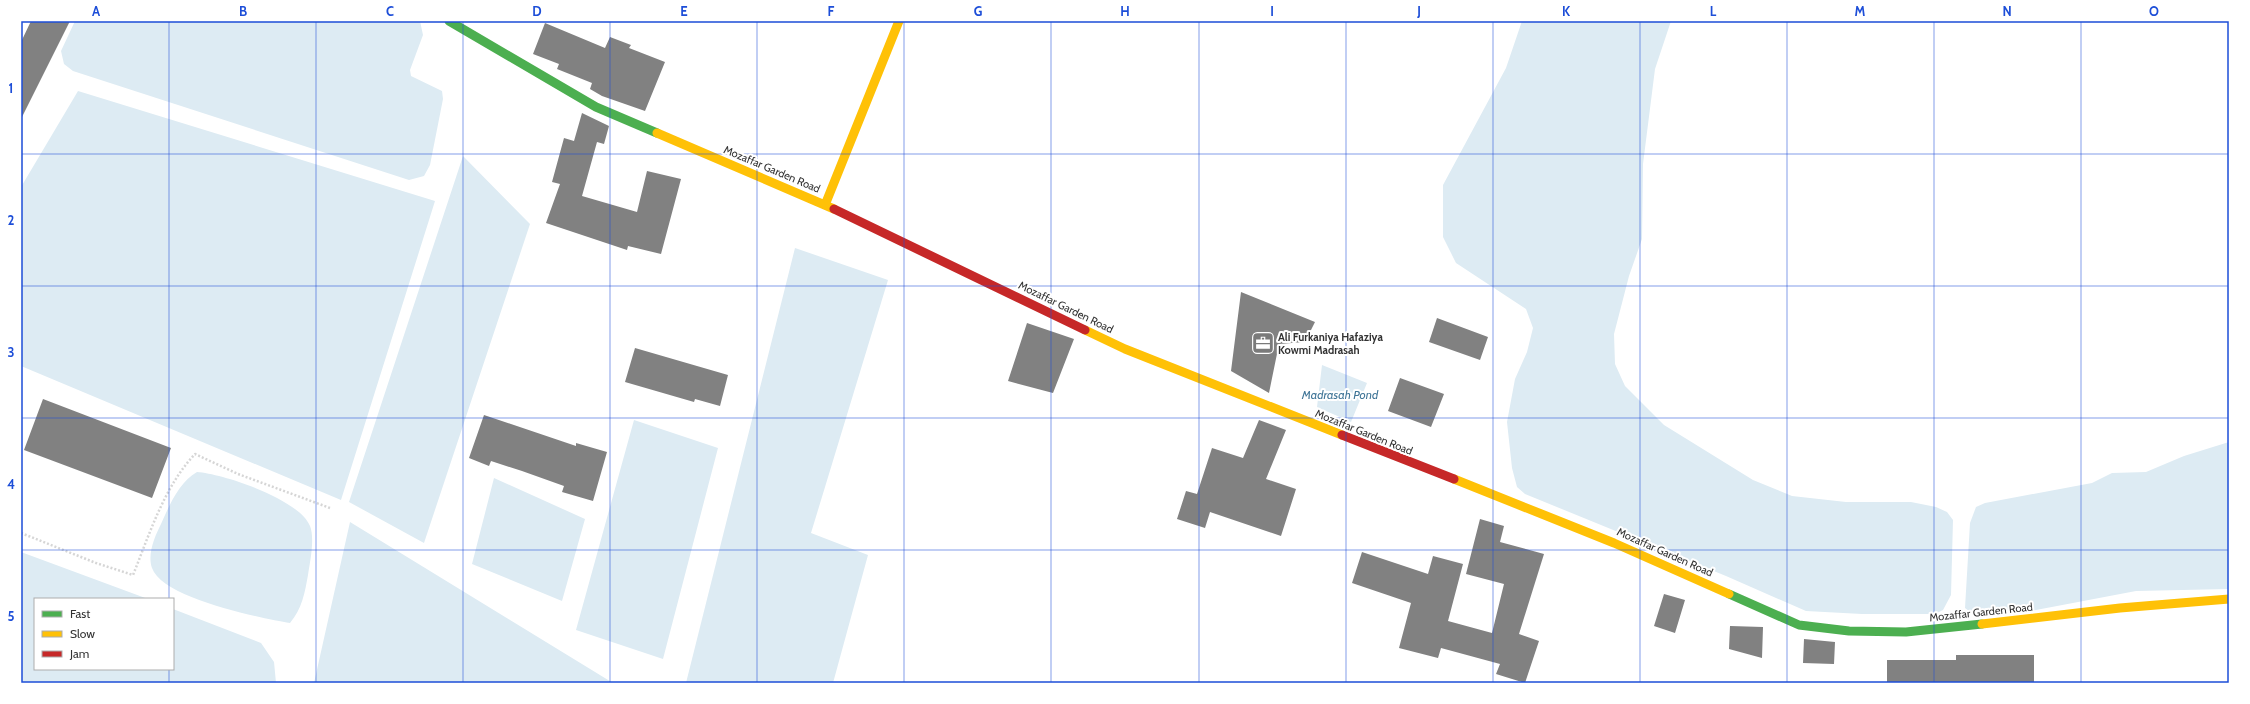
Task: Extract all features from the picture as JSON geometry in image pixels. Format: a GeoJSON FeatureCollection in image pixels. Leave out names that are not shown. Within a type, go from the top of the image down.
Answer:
{"type":"FeatureCollection","features":[{"type":"Feature","properties":{"kind":"street","name":"Mozaffar Garden Road"},"geometry":{"type":"LineString","coordinates":[[449,21],[596,107],[825,205],[1125,349],[1614,543],[1799,625],[1848,631],[1906,632],[2120,608],[2229,599]]}},
{"type":"Feature","properties":{"kind":"street"},"geometry":{"type":"LineString","coordinates":[[825,205],[899,21]]}},
{"type":"Feature","properties":{"kind":"path"},"geometry":{"type":"LineString","coordinates":[[21,533],[96,563],[133,574],[160,508],[183,467],[194,454],[238,474],[330,508]]}},
{"type":"Feature","properties":{"kind":"water"},"geometry":{"type":"Polygon","coordinates":[[[75,21],[420,21],[423,35],[410,70],[411,76],[442,91],[443,99],[430,165],[424,176],[409,180],[73,71],[64,64],[61,51],[75,21]]]}},
{"type":"Feature","properties":{"kind":"water"},"geometry":{"type":"Polygon","coordinates":[[[1522,21],[1671,21],[1655,69],[1643,164],[1642,239],[1629,276],[1614,334],[1615,364],[1625,386],[1664,425],[1753,480],[1792,496],[1846,502],[1911,502],[1936,507],[1947,512],[1953,520],[1951,595],[1943,610],[1935,614],[1862,614],[1806,611],[1726,576],[1525,494],[1517,487],[1512,468],[1507,422],[1515,379],[1527,352],[1533,328],[1526,309],[1456,263],[1443,237],[1443,185],[1506,68],[1522,21]]]}},
{"type":"Feature","properties":{"kind":"water"},"geometry":{"type":"Polygon","coordinates":[[[78,91],[435,201],[341,500],[21,366],[21,187],[78,91]]]}},
{"type":"Feature","properties":{"kind":"water"},"geometry":{"type":"Polygon","coordinates":[[[463,156],[530,224],[424,543],[349,502],[463,156]]]}},
{"type":"Feature","properties":{"kind":"water"},"geometry":{"type":"Polygon","coordinates":[[[795,248],[888,280],[811,533],[868,555],[833,683],[686,683],[795,248]]]}},
{"type":"Feature","properties":{"kind":"water","name":"Madrasah Pond"},"geometry":{"type":"Polygon","coordinates":[[[1322,365],[1367,383],[1351,422],[1317,407],[1322,365]]]}},
{"type":"Feature","properties":{"kind":"water"},"geometry":{"type":"Polygon","coordinates":[[[634,420],[718,448],[663,659],[576,630],[634,420]]]}},
{"type":"Feature","properties":{"kind":"water"},"geometry":{"type":"Polygon","coordinates":[[[2229,442],[2229,589],[2136,591],[2026,612],[1974,615],[1965,608],[1970,523],[1976,507],[1985,503],[2092,483],[2112,473],[2146,472],[2184,456],[2229,442]]]}},
{"type":"Feature","properties":{"kind":"water"},"geometry":{"type":"Polygon","coordinates":[[[197,472],[224,477],[277,498],[292,506],[303,516],[310,526],[312,550],[306,588],[300,606],[290,623],[257,617],[192,597],[174,589],[160,579],[152,568],[150,557],[152,545],[167,510],[180,488],[197,472]]]}},
{"type":"Feature","properties":{"kind":"water"},"geometry":{"type":"Polygon","coordinates":[[[494,478],[585,519],[562,601],[472,564],[494,478]]]}},
{"type":"Feature","properties":{"kind":"water"},"geometry":{"type":"Polygon","coordinates":[[[350,522],[613,683],[314,683],[350,522]]]}},
{"type":"Feature","properties":{"kind":"water"},"geometry":{"type":"Polygon","coordinates":[[[21,552],[145,598],[34,598],[34,670],[174,670],[174,609],[261,643],[274,662],[276,683],[21,683],[21,552]]]}},
{"type":"Feature","properties":{"kind":"building"},"geometry":{"type":"Polygon","coordinates":[[[31,21],[70,21],[21,119],[21,42],[31,21]]]}},
{"type":"Feature","properties":{"kind":"building"},"geometry":{"type":"Polygon","coordinates":[[[545,23],[605,48],[610,37],[631,45],[629,48],[665,62],[645,111],[602,96],[590,89],[592,83],[557,69],[559,64],[533,54],[545,23]]]}},
{"type":"Feature","properties":{"kind":"building"},"geometry":{"type":"Polygon","coordinates":[[[582,113],[609,126],[604,144],[597,142],[582,196],[637,212],[647,171],[681,179],[661,254],[628,246],[627,250],[546,223],[560,184],[552,182],[564,138],[574,141],[582,113]]]}},
{"type":"Feature","properties":{"kind":"building","name":"Ali Furkaniya Hafaziya Kowmi Madrasah"},"geometry":{"type":"Polygon","coordinates":[[[1241,292],[1315,322],[1305,342],[1279,344],[1269,393],[1231,371],[1241,292]]]}},
{"type":"Feature","properties":{"kind":"building"},"geometry":{"type":"Polygon","coordinates":[[[1437,318],[1488,337],[1480,360],[1429,342],[1437,318]]]}},
{"type":"Feature","properties":{"kind":"building"},"geometry":{"type":"Polygon","coordinates":[[[1027,323],[1074,339],[1053,393],[1008,381],[1027,323]]]}},
{"type":"Feature","properties":{"kind":"building"},"geometry":{"type":"Polygon","coordinates":[[[635,348],[728,375],[720,406],[695,399],[694,402],[625,382],[635,348]]]}},
{"type":"Feature","properties":{"kind":"building"},"geometry":{"type":"Polygon","coordinates":[[[1400,378],[1444,394],[1431,427],[1388,411],[1400,378]]]}},
{"type":"Feature","properties":{"kind":"building"},"geometry":{"type":"Polygon","coordinates":[[[43,399],[171,448],[152,498],[24,450],[43,399]]]}},
{"type":"Feature","properties":{"kind":"building"},"geometry":{"type":"Polygon","coordinates":[[[484,415],[576,446],[576,443],[607,452],[593,501],[562,492],[564,486],[522,471],[491,461],[489,466],[469,458],[484,415]]]}},
{"type":"Feature","properties":{"kind":"building"},"geometry":{"type":"Polygon","coordinates":[[[1259,420],[1286,430],[1266,479],[1296,489],[1281,536],[1210,512],[1205,528],[1177,519],[1186,491],[1197,494],[1212,448],[1243,458],[1259,420]]]}},
{"type":"Feature","properties":{"kind":"building"},"geometry":{"type":"Polygon","coordinates":[[[1480,519],[1504,526],[1500,542],[1544,554],[1519,634],[1539,641],[1525,683],[1496,674],[1500,664],[1441,648],[1438,658],[1399,648],[1411,603],[1352,583],[1362,552],[1428,574],[1433,556],[1463,564],[1448,621],[1492,633],[1504,584],[1466,574],[1480,519]]]}},
{"type":"Feature","properties":{"kind":"building"},"geometry":{"type":"Polygon","coordinates":[[[1664,594],[1685,600],[1675,633],[1654,626],[1664,594]]]}},
{"type":"Feature","properties":{"kind":"building"},"geometry":{"type":"Polygon","coordinates":[[[1730,626],[1763,627],[1762,658],[1729,649],[1730,626]]]}},
{"type":"Feature","properties":{"kind":"building"},"geometry":{"type":"Polygon","coordinates":[[[1804,639],[1835,642],[1834,664],[1803,663],[1804,639]]]}},
{"type":"Feature","properties":{"kind":"building"},"geometry":{"type":"Polygon","coordinates":[[[1956,655],[2034,655],[2034,683],[1887,683],[1887,660],[1956,660],[1956,655]]]}},
{"type":"Feature","properties":{"kind":"traffic: fast"},"geometry":{"type":"LineString","coordinates":[[449,21],[596,107],[657,133]]}},
{"type":"Feature","properties":{"kind":"traffic: fast"},"geometry":{"type":"LineString","coordinates":[[1729,594],[1799,625],[1849,631],[1906,632],[1982,624]]}},
{"type":"Feature","properties":{"kind":"traffic: slow"},"geometry":{"type":"LineString","coordinates":[[825,205],[899,21]]}},
{"type":"Feature","properties":{"kind":"traffic: slow"},"geometry":{"type":"LineString","coordinates":[[657,133],[834,209]]}},
{"type":"Feature","properties":{"kind":"traffic: slow"},"geometry":{"type":"LineString","coordinates":[[1085,330],[1125,349],[1342,435]]}},
{"type":"Feature","properties":{"kind":"traffic: slow"},"geometry":{"type":"LineString","coordinates":[[1454,479],[1614,543],[1729,594]]}},
{"type":"Feature","properties":{"kind":"traffic: slow"},"geometry":{"type":"LineString","coordinates":[[1982,624],[2120,608],[2229,599]]}},
{"type":"Feature","properties":{"kind":"traffic: jam"},"geometry":{"type":"LineString","coordinates":[[834,209],[1085,330]]}},
{"type":"Feature","properties":{"kind":"traffic: jam"},"geometry":{"type":"LineString","coordinates":[[1342,435],[1454,479]]}},
{"type":"Feature","properties":{"kind":"place","name":"Ali Furkaniya Hafaziya Kowmi Madrasah"},"geometry":{"type":"Point","coordinates":[1263,343]}}]}
